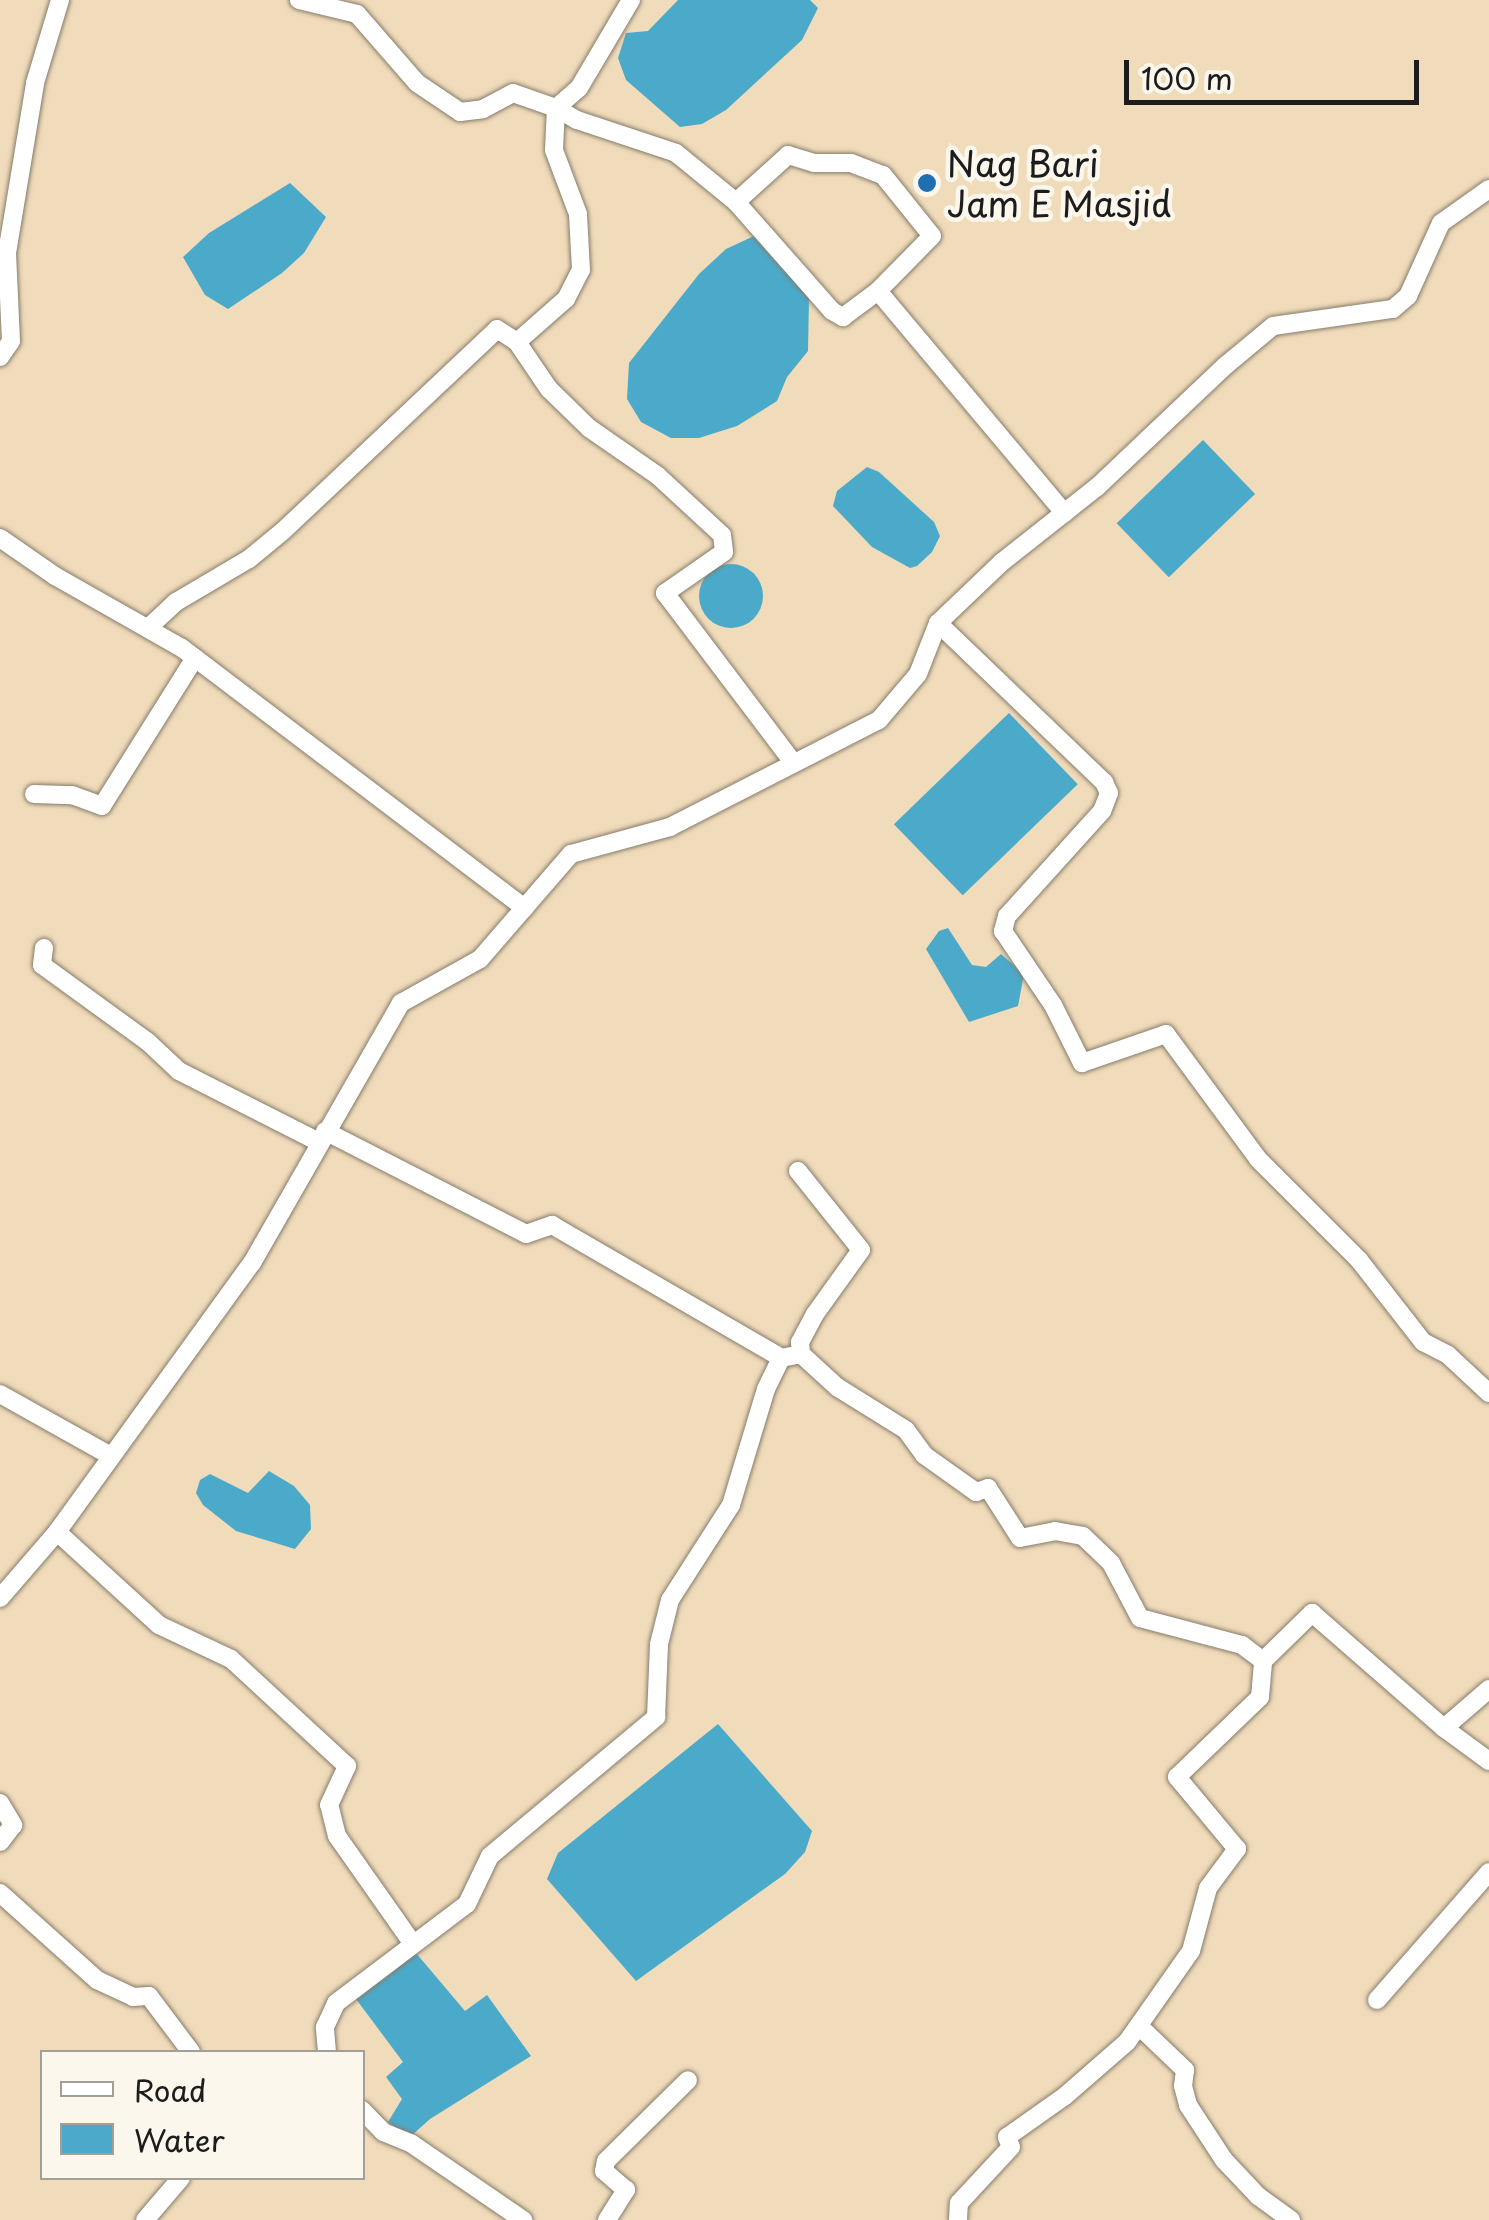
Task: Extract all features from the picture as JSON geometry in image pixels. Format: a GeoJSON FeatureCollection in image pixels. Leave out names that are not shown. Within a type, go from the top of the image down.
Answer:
{"type":"FeatureCollection","features":[{"type":"Feature","properties":{"kind":"street"},"geometry":{"type":"LineString","coordinates":[[0,358],[11,341],[7,254],[35,83],[60,0]]}},
{"type":"Feature","properties":{"kind":"street"},"geometry":{"type":"LineString","coordinates":[[298,0],[358,14],[417,83],[460,112],[483,108],[513,93],[676,154],[736,202],[832,311],[843,318],[878,292],[932,236],[883,175],[850,163],[814,163],[788,155],[736,202]]}},
{"type":"Feature","properties":{"kind":"street"},"geometry":{"type":"LineString","coordinates":[[517,342],[566,298],[581,270],[578,214],[554,150],[556,108],[579,88],[631,0]]}},
{"type":"Feature","properties":{"kind":"street"},"geometry":{"type":"LineString","coordinates":[[0,1598],[56,1532],[252,1263],[401,1003],[480,959],[571,854],[670,827],[879,720],[918,674],[938,623],[1002,562],[1064,514],[1273,326],[1393,309],[1408,296],[1441,223],[1489,190]]}},
{"type":"Feature","properties":{"kind":"street"},"geometry":{"type":"LineString","coordinates":[[878,292],[1064,514]]}},
{"type":"Feature","properties":{"kind":"street"},"geometry":{"type":"LineString","coordinates":[[148,628],[176,602],[234,569],[283,531],[497,329],[517,342],[549,389],[589,428],[658,476],[722,535],[724,552],[665,592],[793,762]]}},
{"type":"Feature","properties":{"kind":"street"},"geometry":{"type":"LineString","coordinates":[[0,538],[55,576],[195,658],[524,908]]}},
{"type":"Feature","properties":{"kind":"street"},"geometry":{"type":"LineString","coordinates":[[938,623],[1104,782],[1109,793],[1102,811],[1007,916],[1003,931],[1053,1005],[1082,1063],[1166,1034],[1258,1159],[1359,1260],[1423,1342],[1448,1355],[1489,1393]]}},
{"type":"Feature","properties":{"kind":"street"},"geometry":{"type":"LineString","coordinates":[[34,794],[72,795],[102,806],[195,658]]}},
{"type":"Feature","properties":{"kind":"street"},"geometry":{"type":"LineString","coordinates":[[44,948],[42,964],[148,1042],[180,1071],[526,1234],[552,1225],[782,1358],[801,1354]]}},
{"type":"Feature","properties":{"kind":"street"},"geometry":{"type":"LineString","coordinates":[[798,1171],[861,1250],[815,1314],[800,1342],[801,1354],[837,1387],[906,1430],[924,1455],[963,1483],[976,1492],[988,1488],[1020,1538],[1055,1531],[1082,1536],[1111,1563],[1140,1618],[1242,1645],[1263,1662]]}},
{"type":"Feature","properties":{"kind":"street"},"geometry":{"type":"LineString","coordinates":[[326,2050],[326,2027],[336,2003],[468,1904],[490,1856],[656,1717],[659,1644],[670,1600],[731,1505],[766,1390],[782,1358]]}},
{"type":"Feature","properties":{"kind":"street"},"geometry":{"type":"LineString","coordinates":[[0,1394],[111,1456]]}},
{"type":"Feature","properties":{"kind":"street"},"geometry":{"type":"LineString","coordinates":[[56,1532],[159,1625],[231,1660],[347,1766],[329,1805],[337,1836],[414,1944]]}},
{"type":"Feature","properties":{"kind":"street"},"geometry":{"type":"LineString","coordinates":[[958,2220],[959,2203],[1011,2147],[1007,2136],[1064,2096],[1128,2042],[1191,1952],[1208,1888],[1237,1849],[1177,1777],[1260,1698],[1263,1662],[1312,1613],[1320,1615],[1444,1728],[1489,1761]]}},
{"type":"Feature","properties":{"kind":"street"},"geometry":{"type":"LineString","coordinates":[[1444,1728],[1489,1689]]}},
{"type":"Feature","properties":{"kind":"street"},"geometry":{"type":"LineString","coordinates":[[0,1803],[13,1824],[0,1842]]}},
{"type":"Feature","properties":{"kind":"street"},"geometry":{"type":"LineString","coordinates":[[1377,2000],[1489,1872]]}},
{"type":"Feature","properties":{"kind":"street"},"geometry":{"type":"LineString","coordinates":[[0,1893],[96,1980],[133,1997],[148,1996],[190,2050]]}},
{"type":"Feature","properties":{"kind":"street"},"geometry":{"type":"LineString","coordinates":[[1139,2026],[1186,2070],[1183,2086],[1188,2104],[1224,2160],[1258,2196],[1291,2220]]}},
{"type":"Feature","properties":{"kind":"street"},"geometry":{"type":"LineString","coordinates":[[606,2220],[626,2190],[604,2171],[606,2162],[688,2080]]}},
{"type":"Feature","properties":{"kind":"street"},"geometry":{"type":"LineString","coordinates":[[365,2113],[384,2132],[412,2144],[523,2220]]}},
{"type":"Feature","properties":{"kind":"street"},"geometry":{"type":"LineString","coordinates":[[145,2220],[179,2180]]}},
{"type":"Feature","properties":{"kind":"water"},"geometry":{"type":"Polygon","coordinates":[[[678,0],[810,0],[818,8],[802,40],[726,110],[702,124],[680,127],[626,80],[618,58],[626,33],[648,31],[678,0]]]}},
{"type":"Feature","properties":{"kind":"water"},"geometry":{"type":"Polygon","coordinates":[[[290,183],[326,217],[304,253],[282,273],[228,309],[205,295],[183,257],[209,233],[290,183]]]}},
{"type":"Feature","properties":{"kind":"water"},"geometry":{"type":"Polygon","coordinates":[[[754,236],[781,257],[809,299],[808,351],[787,377],[777,401],[737,426],[699,438],[671,438],[641,422],[627,399],[629,363],[699,274],[726,249],[754,236]]]}},
{"type":"Feature","properties":{"kind":"water"},"geometry":{"type":"Polygon","coordinates":[[[1203,440],[1255,494],[1169,577],[1117,523],[1203,440]]]}},
{"type":"Feature","properties":{"kind":"water"},"geometry":{"type":"Polygon","coordinates":[[[867,467],[879,472],[934,522],[940,536],[932,552],[917,566],[910,568],[872,547],[833,506],[837,491],[867,467]]]}},
{"type":"Feature","properties":{"kind":"water"},"geometry":{"type":"Polygon","coordinates":[[[731,564],[754,573],[763,596],[754,619],[731,628],[708,619],[699,596],[708,573],[731,564]]]}},
{"type":"Feature","properties":{"kind":"water"},"geometry":{"type":"Polygon","coordinates":[[[1009,713],[1078,784],[963,895],[894,824],[1009,713]]]}},
{"type":"Feature","properties":{"kind":"water"},"geometry":{"type":"Polygon","coordinates":[[[948,928],[972,965],[986,967],[1001,954],[1024,974],[1018,1006],[969,1022],[926,949],[939,931],[948,928]]]}},
{"type":"Feature","properties":{"kind":"water"},"geometry":{"type":"Polygon","coordinates":[[[269,1471],[294,1486],[310,1505],[311,1529],[295,1549],[236,1531],[203,1505],[196,1493],[200,1480],[210,1474],[248,1493],[269,1471]]]}},
{"type":"Feature","properties":{"kind":"water"},"geometry":{"type":"Polygon","coordinates":[[[718,1724],[812,1831],[805,1852],[785,1874],[636,1981],[547,1879],[558,1853],[718,1724]]]}},
{"type":"Feature","properties":{"kind":"water"},"geometry":{"type":"Polygon","coordinates":[[[416,1953],[465,2011],[487,1995],[531,2056],[430,2119],[410,2137],[388,2122],[402,2099],[386,2077],[403,2062],[356,1999],[416,1953]]]}},
{"type":"Feature","properties":{"kind":"place","name":"Nag Bari Jam E Masjid"},"geometry":{"type":"Point","coordinates":[927,183]}}]}
